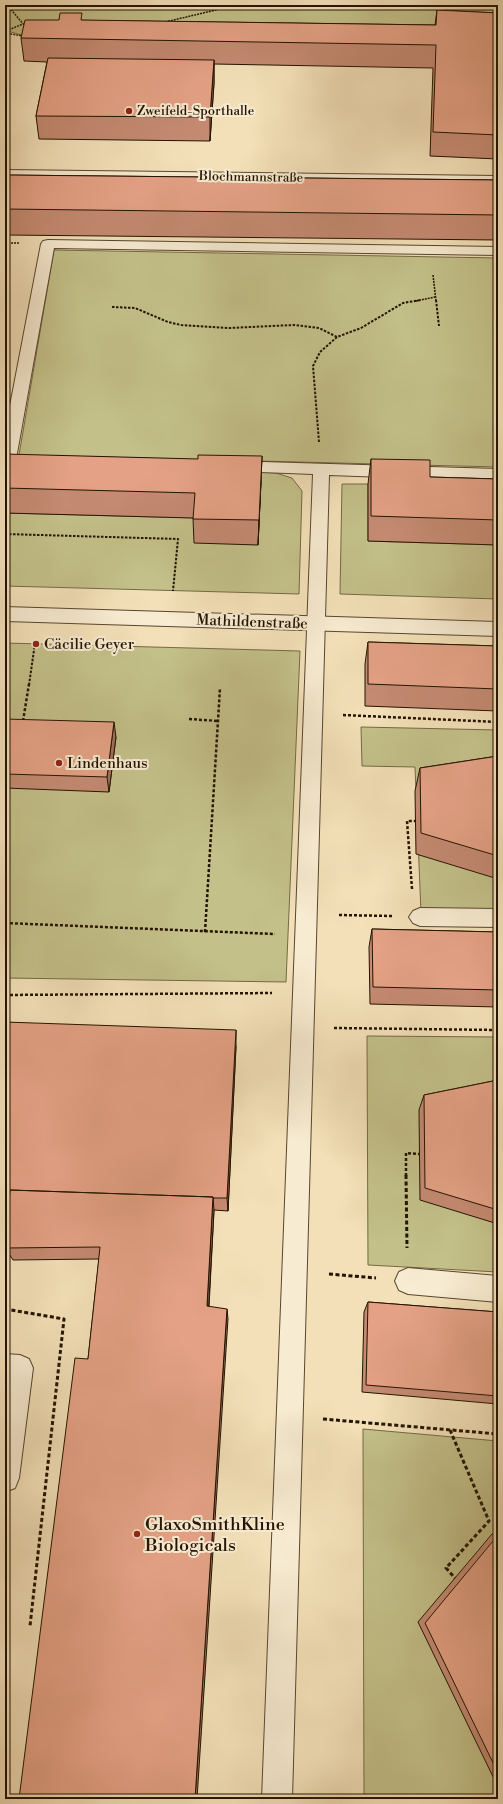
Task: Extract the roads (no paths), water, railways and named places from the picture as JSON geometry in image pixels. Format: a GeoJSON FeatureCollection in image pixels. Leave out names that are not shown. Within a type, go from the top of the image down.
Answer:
{"type":"FeatureCollection","features":[{"type":"Feature","properties":{"kind":"street","name":"Blochmannstraße"},"geometry":{"type":"LineString","coordinates":[[5,174],[498,180]]}},
{"type":"Feature","properties":{"kind":"street","name":"Mathildenstraße"},"geometry":{"type":"LineString","coordinates":[[5,614],[498,629]]}},
{"type":"Feature","properties":{"kind":"lane"},"geometry":{"type":"LineString","coordinates":[[12,459],[48,244],[498,251]]}},
{"type":"Feature","properties":{"kind":"lane"},"geometry":{"type":"LineString","coordinates":[[219,466],[321,468],[498,475]]}},
{"type":"Feature","properties":{"kind":"lane"},"geometry":{"type":"LineString","coordinates":[[277,1799],[321,468]]}},
{"type":"Feature","properties":{"kind":"lane"},"geometry":{"type":"LineString","coordinates":[[417,917],[498,918]]}},
{"type":"Feature","properties":{"kind":"lane"},"geometry":{"type":"LineString","coordinates":[[408,1281],[498,1289]]}},
{"type":"Feature","properties":{"kind":"lane"},"geometry":{"type":"LineString","coordinates":[[5,1367],[20,1368],[5,1478]]}},
{"type":"Feature","properties":{"kind":"place","name":"Zweifeld-Sporthalle"},"geometry":{"type":"Point","coordinates":[129,111]}},
{"type":"Feature","properties":{"kind":"place","name":"Cäcilie Geyer"},"geometry":{"type":"Point","coordinates":[36,644]}},
{"type":"Feature","properties":{"kind":"place","name":"Lindenhaus"},"geometry":{"type":"Point","coordinates":[59,763]}},
{"type":"Feature","properties":{"kind":"place","name":"GlaxoSmithKline Biologicals"},"geometry":{"type":"Point","coordinates":[137,1534]}}]}
